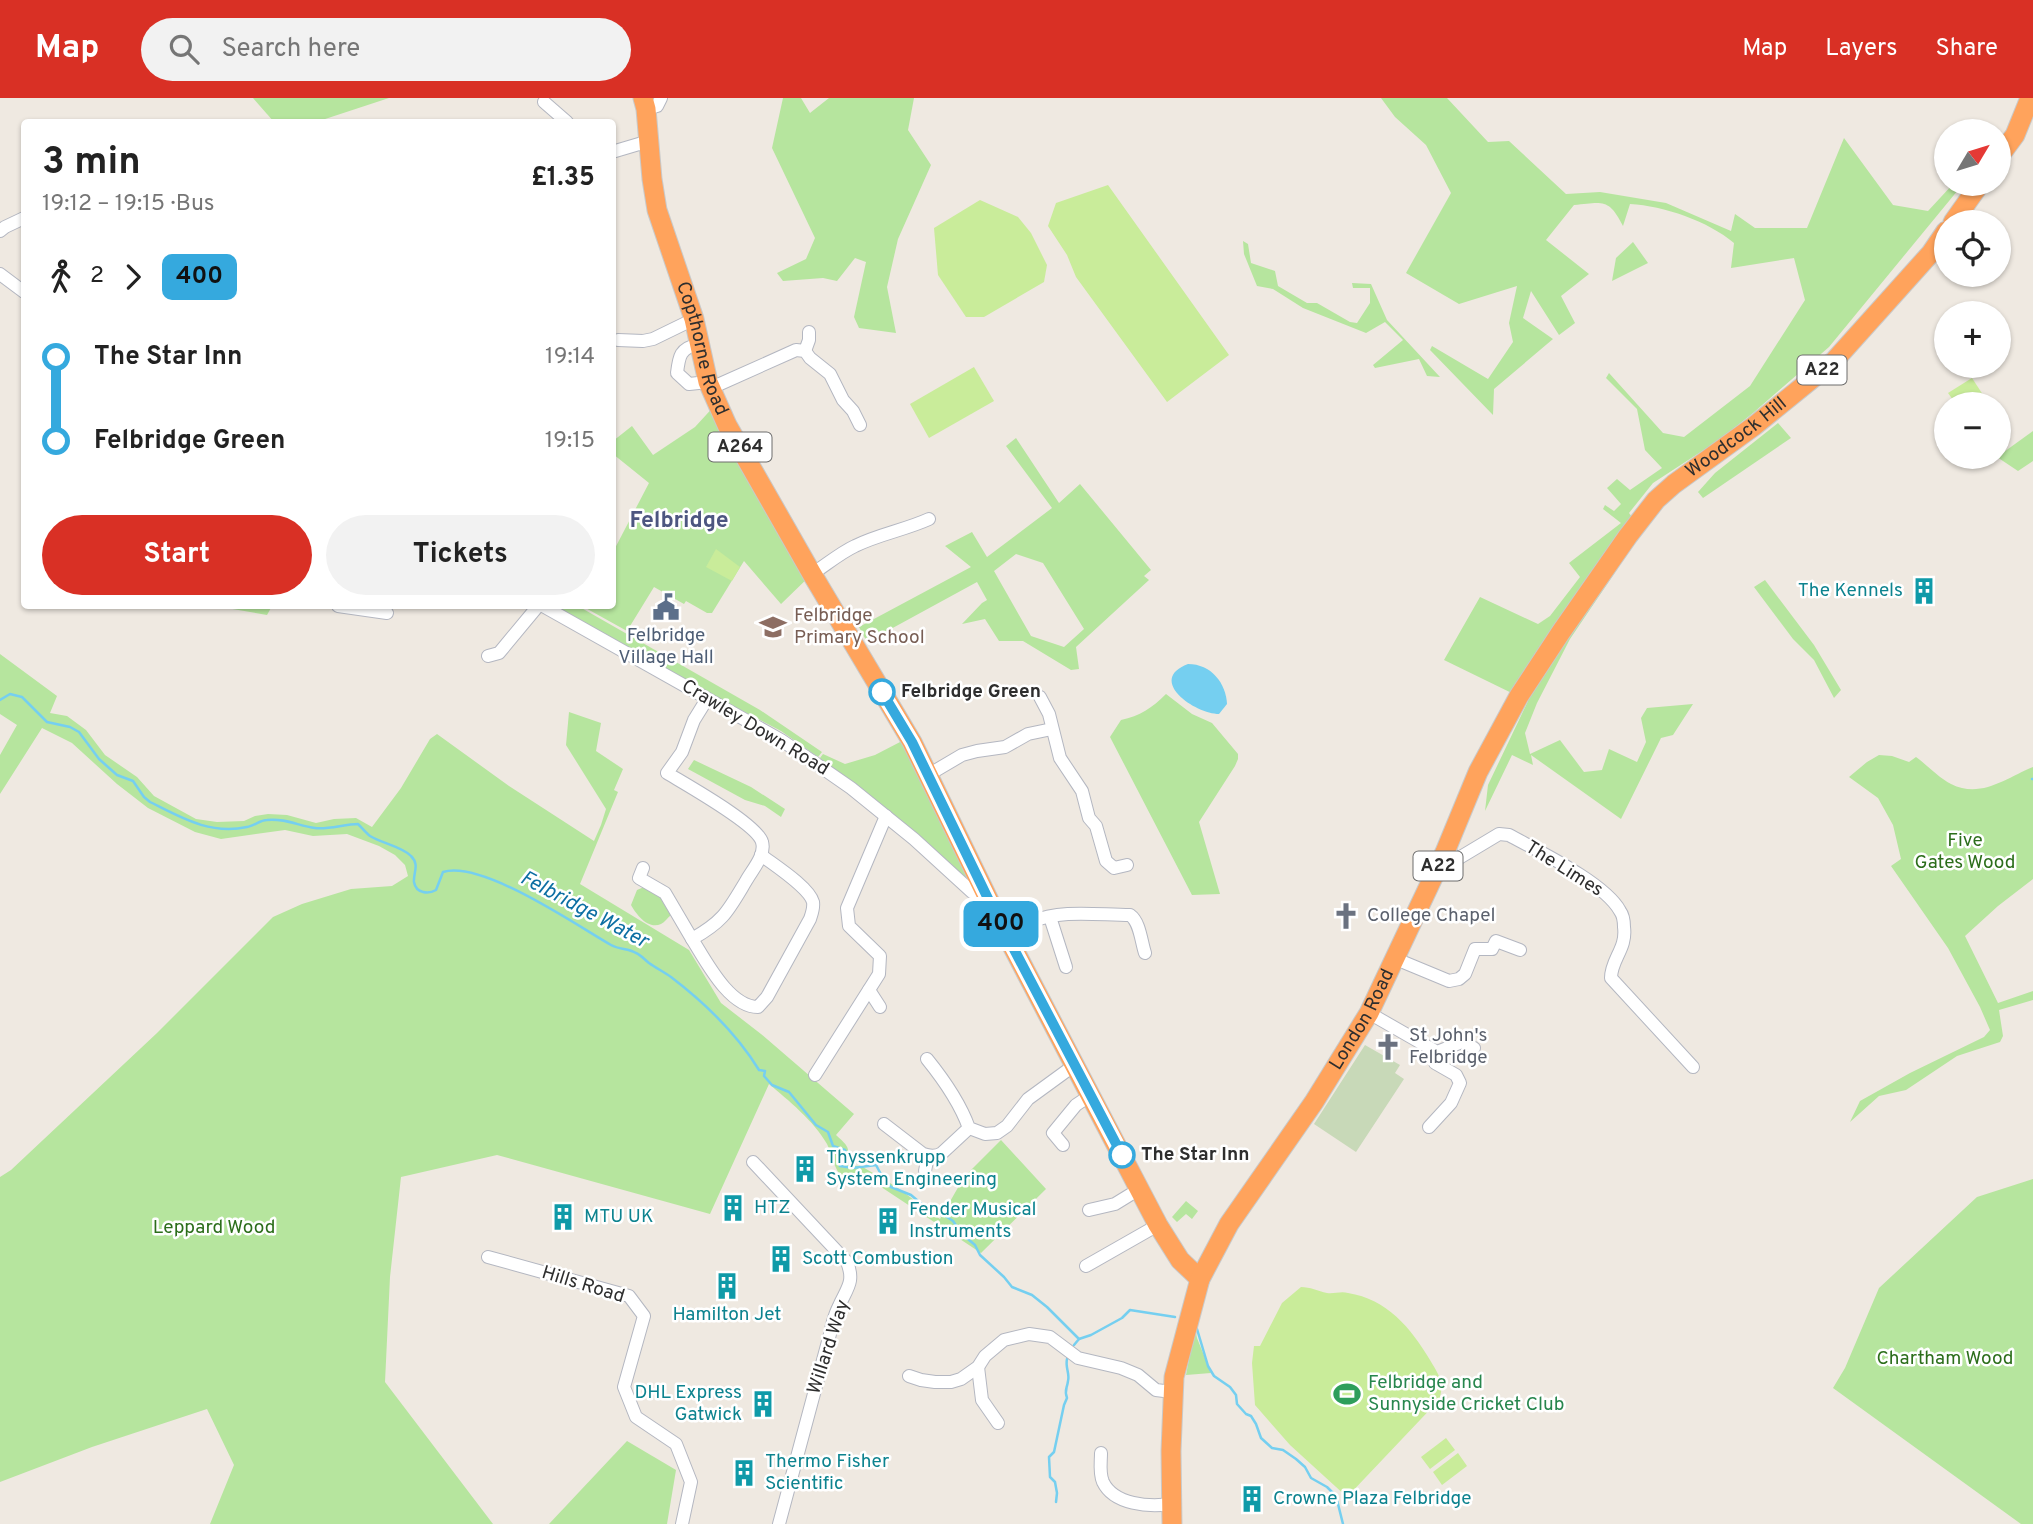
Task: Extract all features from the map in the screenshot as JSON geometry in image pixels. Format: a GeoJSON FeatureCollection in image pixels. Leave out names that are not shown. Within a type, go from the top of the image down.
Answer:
{"type":"FeatureCollection","features":[{"type":"Feature","properties":{"kind":"highway"},"geometry":{"type":"LineString","coordinates":[[2011,140],[2030,98]]}},
{"type":"Feature","properties":{"kind":"highway","name":"Copthorne Road"},"geometry":{"type":"LineString","coordinates":[[650,102],[649,141],[657,210],[694,319],[709,385],[727,425],[912,742],[1007,937],[1141,1188],[1158,1225],[1180,1260],[1200,1279]]}},
{"type":"Feature","properties":{"kind":"highway","name":"Woodcock Hill"},"geometry":{"type":"LineString","coordinates":[[1628,536],[1669,488],[1754,426],[1834,361],[1934,249]]}},
{"type":"Feature","properties":{"kind":"highway","name":"London Road"},"geometry":{"type":"LineString","coordinates":[[1172,1524],[1172,1392],[1176,1367],[1200,1279],[1234,1217],[1314,1102],[1369,1013],[1445,852],[1478,772],[1519,696],[1628,536]]}},
{"type":"Feature","properties":{"kind":"street"},"geometry":{"type":"LineString","coordinates":[[544,102],[564,119]]}},
{"type":"Feature","properties":{"kind":"street"},"geometry":{"type":"LineString","coordinates":[[616,151],[649,141]]}},
{"type":"Feature","properties":{"kind":"street"},"geometry":{"type":"LineString","coordinates":[[0,231],[21,220]]}},
{"type":"Feature","properties":{"kind":"street"},"geometry":{"type":"LineString","coordinates":[[0,274],[21,290]]}},
{"type":"Feature","properties":{"kind":"street"},"geometry":{"type":"LineString","coordinates":[[618,340],[653,339],[694,319]]}},
{"type":"Feature","properties":{"kind":"street"},"geometry":{"type":"LineString","coordinates":[[805,351],[809,332]]}},
{"type":"Feature","properties":{"kind":"street"},"geometry":{"type":"LineString","coordinates":[[699,344],[688,346],[679,356],[677,373],[689,384],[709,385],[796,351],[805,351]]}},
{"type":"Feature","properties":{"kind":"street"},"geometry":{"type":"LineString","coordinates":[[805,351],[830,374],[860,425]]}},
{"type":"Feature","properties":{"kind":"street"},"geometry":{"type":"LineString","coordinates":[[812,574],[854,546],[929,519]]}},
{"type":"Feature","properties":{"kind":"street"},"geometry":{"type":"LineString","coordinates":[[359,609],[387,613]]}},
{"type":"Feature","properties":{"kind":"street"},"geometry":{"type":"LineString","coordinates":[[488,656],[499,653],[537,609]]}},
{"type":"Feature","properties":{"kind":"street","name":"Crawley Down Road"},"geometry":{"type":"LineString","coordinates":[[545,609],[781,740],[835,776],[886,816],[972,892],[985,892]]}},
{"type":"Feature","properties":{"kind":"street"},"geometry":{"type":"LineString","coordinates":[[1040,698],[1049,714],[1060,758],[1082,791],[1090,818],[1106,836],[1106,861],[1114,868],[1127,866]]}},
{"type":"Feature","properties":{"kind":"street"},"geometry":{"type":"LineString","coordinates":[[692,939],[718,923],[726,914],[761,855],[762,842],[750,826],[667,773],[682,752],[694,720],[707,699]]}},
{"type":"Feature","properties":{"kind":"street"},"geometry":{"type":"LineString","coordinates":[[929,775],[962,755],[1005,747],[1028,733],[1052,729]]}},
{"type":"Feature","properties":{"kind":"street"},"geometry":{"type":"LineString","coordinates":[[815,1075],[879,974],[880,956],[849,926],[847,908],[886,816]]}},
{"type":"Feature","properties":{"kind":"street","name":"The Limes"},"geometry":{"type":"LineString","coordinates":[[1445,852],[1459,858],[1499,834],[1509,835],[1580,875],[1612,900],[1622,913],[1625,928],[1624,944],[1611,970],[1611,978],[1693,1067]]}},
{"type":"Feature","properties":{"kind":"street"},"geometry":{"type":"LineString","coordinates":[[633,891],[641,873],[664,893],[722,986],[748,1007],[758,1007],[767,997],[810,919],[814,906],[812,898],[801,886],[761,855]]}},
{"type":"Feature","properties":{"kind":"street"},"geometry":{"type":"LineString","coordinates":[[1007,937],[1030,922],[1050,917],[1086,913],[1130,915],[1134,917],[1145,953]]}},
{"type":"Feature","properties":{"kind":"street"},"geometry":{"type":"LineString","coordinates":[[1050,917],[1066,967]]}},
{"type":"Feature","properties":{"kind":"street"},"geometry":{"type":"LineString","coordinates":[[1396,958],[1449,981],[1459,979],[1465,974],[1475,949],[1492,949],[1496,941],[1520,950]]}},
{"type":"Feature","properties":{"kind":"street"},"geometry":{"type":"LineString","coordinates":[[869,990],[880,1007]]}},
{"type":"Feature","properties":{"kind":"street"},"geometry":{"type":"LineString","coordinates":[[1369,1013],[1437,1052]]}},
{"type":"Feature","properties":{"kind":"street"},"geometry":{"type":"LineString","coordinates":[[1429,1127],[1451,1103],[1460,1083],[1456,1075],[1435,1063],[1437,1052],[1462,1042],[1474,1048]]}},
{"type":"Feature","properties":{"kind":"street"},"geometry":{"type":"LineString","coordinates":[[927,1059],[964,1113],[969,1128]]}},
{"type":"Feature","properties":{"kind":"street"},"geometry":{"type":"LineString","coordinates":[[969,1128],[985,1134],[997,1133],[1007,1126],[1027,1099],[1076,1065]]}},
{"type":"Feature","properties":{"kind":"street"},"geometry":{"type":"LineString","coordinates":[[1063,1145],[1053,1133],[1076,1105],[1091,1095]]}},
{"type":"Feature","properties":{"kind":"street"},"geometry":{"type":"LineString","coordinates":[[884,1124],[928,1156],[938,1156],[969,1128]]}},
{"type":"Feature","properties":{"kind":"street"},"geometry":{"type":"LineString","coordinates":[[925,1171],[928,1156]]}},
{"type":"Feature","properties":{"kind":"street","name":"Willard Way"},"geometry":{"type":"LineString","coordinates":[[753,1163],[847,1262],[850,1269],[851,1284],[838,1307],[779,1524]]}},
{"type":"Feature","properties":{"kind":"street"},"geometry":{"type":"LineString","coordinates":[[1089,1210],[1115,1204],[1141,1188]]}},
{"type":"Feature","properties":{"kind":"street"},"geometry":{"type":"LineString","coordinates":[[1086,1266],[1158,1225]]}},
{"type":"Feature","properties":{"kind":"street","name":"Hills Road"},"geometry":{"type":"LineString","coordinates":[[488,1257],[629,1296],[644,1316],[624,1387],[636,1418],[676,1444],[691,1482],[682,1524]]}},
{"type":"Feature","properties":{"kind":"street"},"geometry":{"type":"LineString","coordinates":[[909,1376],[921,1380],[951,1382],[961,1379],[978,1367],[985,1356],[1003,1340],[1029,1335],[1050,1337],[1078,1358],[1121,1368],[1138,1376],[1156,1390],[1172,1392]]}},
{"type":"Feature","properties":{"kind":"street"},"geometry":{"type":"LineString","coordinates":[[978,1367],[982,1400],[998,1423]]}},
{"type":"Feature","properties":{"kind":"street"},"geometry":{"type":"LineString","coordinates":[[1101,1453],[1103,1482],[1110,1491],[1138,1504],[1171,1504]]}},
{"type":"Feature","properties":{"kind":"green space"},"geometry":{"type":"Polygon","coordinates":[[[253,98],[389,98],[325,119],[271,119],[253,98]]]}},
{"type":"Feature","properties":{"kind":"green space"},"geometry":{"type":"Polygon","coordinates":[[[783,98],[801,98],[810,113],[829,98],[914,98],[908,130],[931,165],[898,239],[887,287],[896,333],[859,328],[854,317],[866,262],[855,258],[837,281],[823,278],[783,281],[777,273],[806,259],[815,238],[772,148],[783,98]]]}},
{"type":"Feature","properties":{"kind":"green space"},"geometry":{"type":"Polygon","coordinates":[[[1381,98],[1447,98],[1488,142],[1509,141],[1566,194],[1600,192],[1666,203],[1731,231],[1735,214],[1755,228],[1807,228],[1844,138],[1893,205],[1928,211],[1942,196],[1953,196],[1942,210],[1934,210],[1934,219],[1829,347],[1719,440],[1653,483],[1629,513],[1632,517],[1608,555],[1618,568],[1570,639],[1537,703],[1525,733],[1530,754],[1560,740],[1584,772],[1602,770],[1609,749],[1637,762],[1646,742],[1641,718],[1647,708],[1693,704],[1673,735],[1661,738],[1621,819],[1531,755],[1533,765],[1512,755],[1485,811],[1488,785],[1528,701],[1444,660],[1480,597],[1538,624],[1550,616],[1580,577],[1569,563],[1621,523],[1603,509],[1605,505],[1614,511],[1621,504],[1607,488],[1617,479],[1630,490],[1662,468],[1645,450],[1637,409],[1606,378],[1609,373],[1663,433],[1684,437],[1750,386],[1805,300],[1794,258],[1731,268],[1734,243],[1712,228],[1685,216],[1630,204],[1623,226],[1609,206],[1599,203],[1574,205],[1546,240],[1589,274],[1561,296],[1575,323],[1559,335],[1531,291],[1523,318],[1553,339],[1494,389],[1493,415],[1430,350],[1432,346],[1488,379],[1513,342],[1509,323],[1517,286],[1459,304],[1406,273],[1451,193],[1426,145],[1395,117],[1381,98]]]}},
{"type":"Feature","properties":{"kind":"green space"},"geometry":{"type":"Polygon","coordinates":[[[1108,185],[1229,355],[1167,402],[1076,277],[1067,255],[1048,226],[1056,203],[1108,185]]]}},
{"type":"Feature","properties":{"kind":"green space"},"geometry":{"type":"Polygon","coordinates":[[[980,200],[1018,217],[1031,233],[1047,265],[1044,282],[984,317],[966,317],[938,275],[934,228],[980,200]]]}},
{"type":"Feature","properties":{"kind":"green space"},"geometry":{"type":"Polygon","coordinates":[[[1243,241],[1248,244],[1251,263],[1275,271],[1278,286],[1307,303],[1317,303],[1350,322],[1357,323],[1370,303],[1370,288],[1353,288],[1352,283],[1371,284],[1387,320],[1440,377],[1427,376],[1419,359],[1375,368],[1373,365],[1403,340],[1385,322],[1366,333],[1303,308],[1273,289],[1257,286],[1244,254],[1243,241]]]}},
{"type":"Feature","properties":{"kind":"green space"},"geometry":{"type":"Polygon","coordinates":[[[1633,242],[1648,263],[1612,281],[1616,258],[1633,242]]]}},
{"type":"Feature","properties":{"kind":"green space"},"geometry":{"type":"Polygon","coordinates":[[[974,367],[994,401],[929,438],[910,404],[974,367]]]}},
{"type":"Feature","properties":{"kind":"green space"},"geometry":{"type":"Polygon","coordinates":[[[1972,378],[1981,392],[1950,392],[1972,378]]]}},
{"type":"Feature","properties":{"kind":"green space"},"geometry":{"type":"Polygon","coordinates":[[[717,403],[812,574],[781,604],[744,561],[712,613],[686,601],[684,604],[654,587],[627,631],[587,609],[616,609],[616,546],[649,483],[616,456],[616,439],[632,426],[653,455],[695,427],[717,403]]]}},
{"type":"Feature","properties":{"kind":"green space"},"geometry":{"type":"Polygon","coordinates":[[[1778,423],[1791,438],[1703,498],[1698,492],[1715,473],[1778,423]]]}},
{"type":"Feature","properties":{"kind":"green space"},"geometry":{"type":"Polygon","coordinates":[[[2033,431],[2033,461],[2018,471],[2011,466],[2011,447],[2033,431]]]}},
{"type":"Feature","properties":{"kind":"green space"},"geometry":{"type":"Polygon","coordinates":[[[1016,438],[1059,503],[1080,484],[1151,570],[1144,576],[1149,580],[1076,647],[1079,669],[1071,670],[1023,641],[999,641],[985,619],[962,624],[987,600],[977,582],[867,642],[859,627],[971,567],[945,546],[972,532],[987,557],[1052,508],[1006,446],[1016,438]],[[1016,554],[994,571],[1031,636],[1064,647],[1084,629],[1043,563],[1016,554]]]}},
{"type":"Feature","properties":{"kind":"green space"},"geometry":{"type":"Polygon","coordinates":[[[716,549],[740,567],[732,581],[706,567],[716,549]]]}},
{"type":"Feature","properties":{"kind":"green space"},"geometry":{"type":"Polygon","coordinates":[[[1765,580],[1814,645],[1841,690],[1834,698],[1814,660],[1793,639],[1754,587],[1765,580]]]}},
{"type":"Feature","properties":{"kind":"green space"},"geometry":{"type":"Polygon","coordinates":[[[232,609],[270,609],[267,615],[232,609]]]}},
{"type":"Feature","properties":{"kind":"green space"},"geometry":{"type":"Polygon","coordinates":[[[561,609],[583,609],[760,710],[822,752],[818,757],[781,731],[737,708],[733,709],[561,609]]]}},
{"type":"Feature","properties":{"kind":"green space","name":"Leppard Wood"},"geometry":{"type":"Polygon","coordinates":[[[0,654],[57,696],[50,713],[67,716],[86,730],[105,755],[137,777],[154,796],[196,819],[217,822],[244,821],[268,814],[287,815],[316,823],[356,818],[372,827],[401,788],[430,739],[437,734],[509,786],[594,841],[606,809],[566,745],[569,712],[601,723],[596,751],[623,769],[614,790],[618,792],[580,884],[689,950],[721,1003],[854,1114],[836,1135],[848,1148],[845,1165],[861,1166],[895,1186],[940,1219],[964,1177],[1001,1140],[1046,1189],[981,1253],[863,1175],[843,1178],[835,1166],[827,1144],[815,1127],[769,1084],[710,1214],[497,1155],[401,1177],[390,1277],[385,1382],[493,1524],[210,1524],[234,1465],[207,1409],[92,1447],[0,1482],[0,1177],[11,1170],[157,1033],[273,917],[302,904],[351,889],[392,886],[408,876],[405,865],[395,855],[347,834],[313,836],[285,830],[221,839],[195,832],[148,808],[72,743],[42,728],[0,794],[0,755],[17,725],[0,714],[0,654]]]}},
{"type":"Feature","properties":{"kind":"green space"},"geometry":{"type":"Polygon","coordinates":[[[1166,694],[1192,714],[1212,723],[1238,754],[1235,766],[1199,822],[1220,894],[1192,895],[1110,737],[1121,720],[1145,711],[1166,694]]]}},
{"type":"Feature","properties":{"kind":"green space"},"geometry":{"type":"Polygon","coordinates":[[[902,741],[973,877],[969,883],[820,758],[823,754],[845,764],[875,755],[902,741]]]}},
{"type":"Feature","properties":{"kind":"green space","name":"Five Gates Wood"},"geometry":{"type":"Polygon","coordinates":[[[1879,755],[1909,762],[1916,757],[1951,784],[1973,789],[1993,785],[2033,767],[2033,879],[1965,936],[1998,1003],[2033,991],[2033,1000],[1999,1010],[2003,1036],[2000,1042],[1957,1056],[1906,1090],[1879,1096],[1850,1122],[1860,1101],[1984,1037],[1990,1030],[1948,948],[1891,866],[1901,859],[1893,825],[1878,798],[1849,777],[1879,755]]]}},
{"type":"Feature","properties":{"kind":"green space"},"geometry":{"type":"Polygon","coordinates":[[[694,760],[751,787],[785,809],[781,817],[765,806],[745,800],[688,769],[694,760]]]}},
{"type":"Feature","properties":{"kind":"green space"},"geometry":{"type":"Polygon","coordinates":[[[644,887],[661,897],[671,915],[661,924],[647,923],[631,905],[637,890],[644,887]]]}},
{"type":"Feature","properties":{"kind":"green space"},"geometry":{"type":"Polygon","coordinates":[[[1365,1045],[1400,1065],[1395,1073],[1404,1079],[1356,1152],[1314,1124],[1365,1045]]]}},
{"type":"Feature","properties":{"kind":"green space","name":"Chartham Wood"},"geometry":{"type":"Polygon","coordinates":[[[2033,1179],[2033,1524],[2021,1524],[1833,1388],[1845,1368],[1879,1288],[1977,1197],[2033,1179]]]}},
{"type":"Feature","properties":{"kind":"green space"},"geometry":{"type":"Polygon","coordinates":[[[1186,1201],[1198,1211],[1192,1219],[1186,1214],[1177,1222],[1172,1217],[1186,1201]]]}},
{"type":"Feature","properties":{"kind":"green space","name":"Felbridge and Sunnyside Cricket Club"},"geometry":{"type":"Polygon","coordinates":[[[1301,1287],[1327,1293],[1345,1292],[1362,1296],[1386,1308],[1415,1337],[1440,1379],[1439,1400],[1347,1497],[1290,1445],[1255,1405],[1252,1363],[1254,1346],[1260,1346],[1282,1303],[1301,1287]]]}},
{"type":"Feature","properties":{"kind":"green space"},"geometry":{"type":"Polygon","coordinates":[[[1195,1328],[1211,1373],[1186,1375],[1195,1328]]]}},
{"type":"Feature","properties":{"kind":"green space"},"geometry":{"type":"Polygon","coordinates":[[[1446,1438],[1455,1450],[1430,1469],[1421,1457],[1446,1438]]]}},
{"type":"Feature","properties":{"kind":"green space"},"geometry":{"type":"Polygon","coordinates":[[[627,1441],[676,1470],[667,1524],[549,1524],[627,1441]]]}},
{"type":"Feature","properties":{"kind":"green space"},"geometry":{"type":"Polygon","coordinates":[[[1458,1453],[1467,1466],[1442,1485],[1433,1472],[1458,1453]]]}},
{"type":"Feature","properties":{"kind":"water"},"geometry":{"type":"Polygon","coordinates":[[[1188,664],[1204,667],[1220,682],[1227,704],[1219,714],[1198,708],[1179,695],[1173,687],[1172,679],[1176,671],[1188,664]]]}},
{"type":"Feature","properties":{"kind":"waterway","name":"Felbridge Water"},"geometry":{"type":"LineString","coordinates":[[0,700],[10,694],[22,697],[47,722],[79,732],[99,759],[117,775],[133,781],[150,802],[197,824],[221,829],[247,827],[264,820],[286,821],[320,828],[358,824],[370,836],[403,850],[414,859],[414,882],[420,891],[436,890],[443,872],[460,871],[481,876],[529,896],[611,945],[638,954],[708,1008],[741,1044],[759,1070],[765,1071],[764,1076],[772,1085],[789,1092],[816,1125],[828,1132],[833,1146],[845,1150],[847,1154],[839,1163],[840,1166],[853,1168],[876,1165],[891,1187],[911,1195],[931,1212],[944,1215],[953,1221],[962,1234],[975,1245],[980,1255],[1012,1287],[1032,1295],[1079,1339],[1074,1345]]}},
{"type":"Feature","properties":{"kind":"waterway"},"geometry":{"type":"LineString","coordinates":[[1079,1339],[1122,1318],[1130,1310],[1175,1317]]}},
{"type":"Feature","properties":{"kind":"waterway"},"geometry":{"type":"LineString","coordinates":[[1197,1329],[1208,1366],[1214,1376],[1230,1387],[1236,1395],[1237,1404],[1256,1424],[1261,1438],[1272,1448],[1283,1450],[1296,1459],[1305,1467],[1311,1478],[1336,1496],[1343,1524]]}},
{"type":"Feature","properties":{"kind":"waterway","name":"Felbridge Water"},"geometry":{"type":"LineString","coordinates":[[1056,1502],[1057,1493],[1055,1482],[1050,1477],[1049,1457],[1054,1452],[1067,1398],[1067,1359]]}},
{"type":"Feature","properties":{"kind":"bus line","name":"400"},"geometry":{"type":"LineString","coordinates":[[882,692],[912,742],[996,915],[1122,1155]]}},
{"type":"Feature","properties":{"kind":"place","name":"The Kennels"},"geometry":{"type":"Point","coordinates":[1924,591]}},
{"type":"Feature","properties":{"kind":"place","name":"Felbridge Village Hall"},"geometry":{"type":"Point","coordinates":[666,607]}},
{"type":"Feature","properties":{"kind":"place","name":"Felbridge Primary School"},"geometry":{"type":"Point","coordinates":[773,627]}},
{"type":"Feature","properties":{"kind":"place","name":"Felbridge Green"},"geometry":{"type":"Point","coordinates":[882,692]}},
{"type":"Feature","properties":{"kind":"place","name":"College Chapel"},"geometry":{"type":"Point","coordinates":[1346,916]}},
{"type":"Feature","properties":{"kind":"place","name":"St John's Felbridge"},"geometry":{"type":"Point","coordinates":[1388,1047]}},
{"type":"Feature","properties":{"kind":"place","name":"The Star Inn"},"geometry":{"type":"Point","coordinates":[1122,1155]}},
{"type":"Feature","properties":{"kind":"place","name":"Thyssenkrupp System Engineering"},"geometry":{"type":"Point","coordinates":[805,1169]}},
{"type":"Feature","properties":{"kind":"place","name":"HTZ"},"geometry":{"type":"Point","coordinates":[733,1208]}},
{"type":"Feature","properties":{"kind":"place","name":"MTU UK"},"geometry":{"type":"Point","coordinates":[563,1217]}},
{"type":"Feature","properties":{"kind":"place","name":"Fender Musical Instruments"},"geometry":{"type":"Point","coordinates":[888,1221]}},
{"type":"Feature","properties":{"kind":"place","name":"Scott Combustion"},"geometry":{"type":"Point","coordinates":[781,1259]}},
{"type":"Feature","properties":{"kind":"place","name":"Hamilton Jet"},"geometry":{"type":"Point","coordinates":[727,1286]}},
{"type":"Feature","properties":{"kind":"place","name":"Felbridge and Sunnyside Cricket Club"},"geometry":{"type":"Point","coordinates":[1347,1394]}},
{"type":"Feature","properties":{"kind":"place","name":"DHL Express Gatwick"},"geometry":{"type":"Point","coordinates":[763,1404]}},
{"type":"Feature","properties":{"kind":"place","name":"Thermo Fisher Scientific"},"geometry":{"type":"Point","coordinates":[744,1473]}},
{"type":"Feature","properties":{"kind":"place","name":"Crowne Plaza Felbridge"},"geometry":{"type":"Point","coordinates":[1252,1499]}},
{"type":"Feature","properties":{"kind":"district","name":"Felbridge"},"geometry":{"type":"Point","coordinates":[679,521]}}]}
